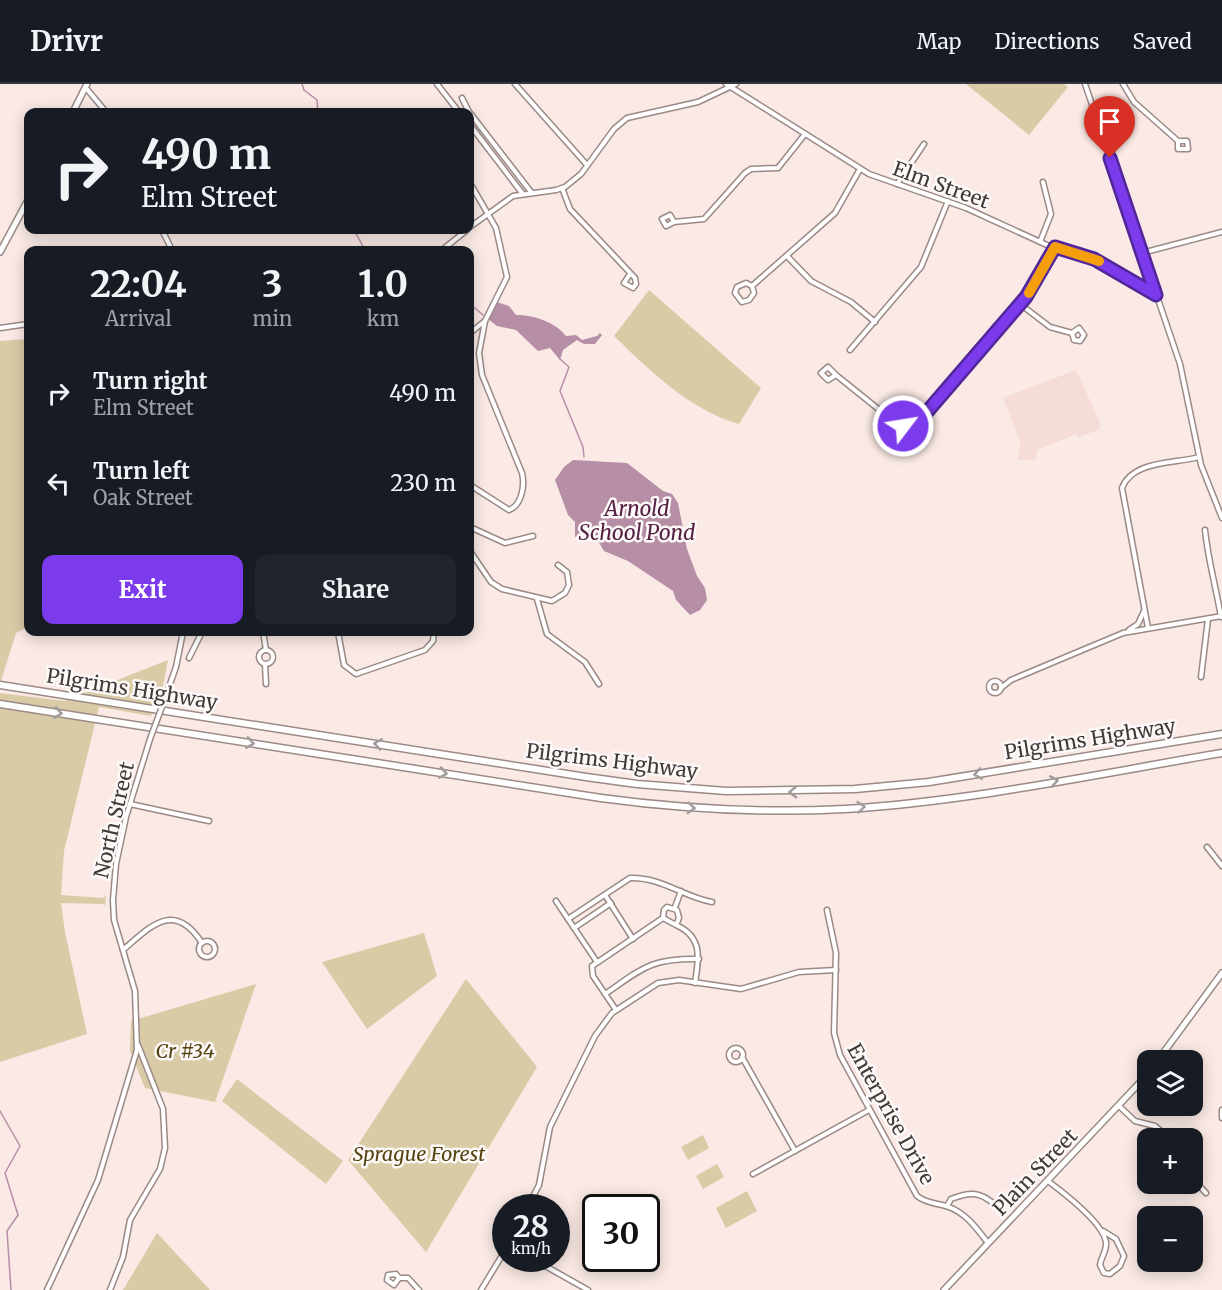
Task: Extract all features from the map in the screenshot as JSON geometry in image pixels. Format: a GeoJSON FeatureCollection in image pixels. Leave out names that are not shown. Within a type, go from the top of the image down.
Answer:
{"type":"FeatureCollection","features":[{"type":"Feature","properties":{"kind":"highway","name":"Pilgrims Highway"},"geometry":{"type":"LineString","coordinates":[[0,685],[586,777],[637,784],[726,791],[808,792],[892,786],[1222,734]]}},
{"type":"Feature","properties":{"kind":"highway","name":"Pilgrims Highway"},"geometry":{"type":"LineString","coordinates":[[0,704],[601,798],[720,809],[802,811],[900,804],[1222,753]]}},
{"type":"Feature","properties":{"kind":"main road"},"geometry":{"type":"LineString","coordinates":[[75,108],[87,86]]}},
{"type":"Feature","properties":{"kind":"main road"},"geometry":{"type":"LineString","coordinates":[[0,252],[24,207]]}},
{"type":"Feature","properties":{"kind":"main road"},"geometry":{"type":"LineString","coordinates":[[1165,1050],[1222,973]]}},
{"type":"Feature","properties":{"kind":"main road","name":"Plain Street"},"geometry":{"type":"LineString","coordinates":[[944,1290],[1137,1086]]}},
{"type":"Feature","properties":{"kind":"street"},"geometry":{"type":"LineString","coordinates":[[437,84],[456,108]]}},
{"type":"Feature","properties":{"kind":"street"},"geometry":{"type":"LineString","coordinates":[[515,84],[587,165]]}},
{"type":"Feature","properties":{"kind":"street","name":"Elm Street"},"geometry":{"type":"LineString","coordinates":[[726,84],[733,86],[860,170],[948,201],[1040,242],[1094,259],[1156,295]]}},
{"type":"Feature","properties":{"kind":"street"},"geometry":{"type":"LineString","coordinates":[[1086,84],[1185,379],[1199,457],[1222,518]]}},
{"type":"Feature","properties":{"kind":"street"},"geometry":{"type":"LineString","coordinates":[[1123,84],[1134,102],[1178,141]]}},
{"type":"Feature","properties":{"kind":"street"},"geometry":{"type":"LineString","coordinates":[[87,86],[103,108]]}},
{"type":"Feature","properties":{"kind":"street"},"geometry":{"type":"LineString","coordinates":[[474,224],[522,193],[562,188],[587,165],[614,129],[627,118],[698,102],[733,86]]}},
{"type":"Feature","properties":{"kind":"street"},"geometry":{"type":"LineString","coordinates":[[462,99],[466,108]]}},
{"type":"Feature","properties":{"kind":"street"},"geometry":{"type":"LineString","coordinates":[[474,119],[531,192]]}},
{"type":"Feature","properties":{"kind":"street"},"geometry":{"type":"LineString","coordinates":[[474,130],[522,193]]}},
{"type":"Feature","properties":{"kind":"street"},"geometry":{"type":"LineString","coordinates":[[674,222],[704,219],[745,172],[751,169],[778,168],[805,134]]}},
{"type":"Feature","properties":{"kind":"street"},"geometry":{"type":"LineString","coordinates":[[897,184],[924,144]]}},
{"type":"Feature","properties":{"kind":"street"},"geometry":{"type":"LineString","coordinates":[[752,286],[746,283],[737,287],[735,293],[738,300],[744,302],[751,298],[752,286],[839,208],[860,170]]}},
{"type":"Feature","properties":{"kind":"street"},"geometry":{"type":"LineString","coordinates":[[1040,242],[1051,214],[1043,182]]}},
{"type":"Feature","properties":{"kind":"street"},"geometry":{"type":"LineString","coordinates":[[562,188],[570,208],[630,274]]}},
{"type":"Feature","properties":{"kind":"street"},"geometry":{"type":"LineString","coordinates":[[474,191],[489,213],[500,242],[507,278],[485,321],[479,353],[482,375],[522,473],[523,482],[519,503],[509,510],[474,488]]}},
{"type":"Feature","properties":{"kind":"street"},"geometry":{"type":"LineString","coordinates":[[850,351],[923,264],[948,201]]}},
{"type":"Feature","properties":{"kind":"street"},"geometry":{"type":"LineString","coordinates":[[1142,253],[1187,239],[1222,232]]}},
{"type":"Feature","properties":{"kind":"street"},"geometry":{"type":"LineString","coordinates":[[447,246],[461,234]]}},
{"type":"Feature","properties":{"kind":"street"},"geometry":{"type":"LineString","coordinates":[[836,375],[894,423],[903,426],[913,424],[926,414],[1020,304],[1055,247]]}},
{"type":"Feature","properties":{"kind":"street"},"geometry":{"type":"LineString","coordinates":[[787,256],[811,281],[847,300],[875,322]]}},
{"type":"Feature","properties":{"kind":"street"},"geometry":{"type":"LineString","coordinates":[[1020,304],[1050,327],[1071,333]]}},
{"type":"Feature","properties":{"kind":"street"},"geometry":{"type":"LineString","coordinates":[[474,330],[485,321]]}},
{"type":"Feature","properties":{"kind":"street"},"geometry":{"type":"LineString","coordinates":[[0,328],[24,325]]}},
{"type":"Feature","properties":{"kind":"street"},"geometry":{"type":"LineString","coordinates":[[1148,628],[1122,488],[1127,477],[1137,470],[1199,457]]}},
{"type":"Feature","properties":{"kind":"street"},"geometry":{"type":"LineString","coordinates":[[474,529],[504,543],[533,536]]}},
{"type":"Feature","properties":{"kind":"street"},"geometry":{"type":"LineString","coordinates":[[1124,633],[1221,616],[1217,591],[1207,561],[1205,530]]}},
{"type":"Feature","properties":{"kind":"street"},"geometry":{"type":"LineString","coordinates":[[474,556],[496,586],[552,601],[561,597],[567,589],[569,576],[558,565]]}},
{"type":"Feature","properties":{"kind":"street"},"geometry":{"type":"LineString","coordinates":[[537,598],[547,634],[585,662],[599,684]]}},
{"type":"Feature","properties":{"kind":"street"},"geometry":{"type":"LineString","coordinates":[[1011,680],[992,682],[990,689],[995,693],[1011,680],[1124,633],[1138,624],[1144,610]]}},
{"type":"Feature","properties":{"kind":"street"},"geometry":{"type":"LineString","coordinates":[[1201,677],[1208,619]]}},
{"type":"Feature","properties":{"kind":"street","name":"North Street"},"geometry":{"type":"LineString","coordinates":[[138,1044],[135,991],[112,905],[116,864],[130,804],[176,667],[182,636]]}},
{"type":"Feature","properties":{"kind":"street"},"geometry":{"type":"LineString","coordinates":[[189,658],[200,636]]}},
{"type":"Feature","properties":{"kind":"street"},"geometry":{"type":"LineString","coordinates":[[264,636],[266,650]]}},
{"type":"Feature","properties":{"kind":"street"},"geometry":{"type":"LineString","coordinates":[[339,636],[344,665],[356,674],[428,649],[434,636]]}},
{"type":"Feature","properties":{"kind":"street"},"geometry":{"type":"LineString","coordinates":[[266,650],[261,652],[259,658],[265,665],[266,684]]}},
{"type":"Feature","properties":{"kind":"street"},"geometry":{"type":"LineString","coordinates":[[265,665],[272,662],[274,657],[266,650]]}},
{"type":"Feature","properties":{"kind":"street"},"geometry":{"type":"LineString","coordinates":[[998,681],[1001,688]]}},
{"type":"Feature","properties":{"kind":"street"},"geometry":{"type":"LineString","coordinates":[[130,804],[209,821]]}},
{"type":"Feature","properties":{"kind":"street"},"geometry":{"type":"LineString","coordinates":[[1207,847],[1222,866]]}},
{"type":"Feature","properties":{"kind":"street"},"geometry":{"type":"LineString","coordinates":[[568,919],[630,878],[641,878],[676,887],[712,903]]}},
{"type":"Feature","properties":{"kind":"street"},"geometry":{"type":"LineString","coordinates":[[675,908],[681,891]]}},
{"type":"Feature","properties":{"kind":"street"},"geometry":{"type":"LineString","coordinates":[[605,895],[633,939]]}},
{"type":"Feature","properties":{"kind":"street"},"geometry":{"type":"LineString","coordinates":[[556,901],[597,962]]}},
{"type":"Feature","properties":{"kind":"street"},"geometry":{"type":"LineString","coordinates":[[574,928],[611,903]]}},
{"type":"Feature","properties":{"kind":"street"},"geometry":{"type":"LineString","coordinates":[[616,1010],[591,970],[597,962],[663,918],[664,910],[675,908]]}},
{"type":"Feature","properties":{"kind":"street"},"geometry":{"type":"LineString","coordinates":[[675,908],[679,913],[676,926]]}},
{"type":"Feature","properties":{"kind":"street","name":"Enterprise Drive"},"geometry":{"type":"LineString","coordinates":[[827,910],[837,970],[836,1044],[869,1110],[916,1194],[924,1200],[947,1206],[971,1221],[988,1243]]}},
{"type":"Feature","properties":{"kind":"street"},"geometry":{"type":"LineString","coordinates":[[663,918],[687,931],[695,940],[699,958],[695,983]]}},
{"type":"Feature","properties":{"kind":"street"},"geometry":{"type":"LineString","coordinates":[[123,950],[154,923],[162,920],[183,923],[202,943]]}},
{"type":"Feature","properties":{"kind":"street"},"geometry":{"type":"LineString","coordinates":[[206,941],[213,944],[215,948],[212,955],[208,957],[201,954],[199,950],[202,943],[206,941]]}},
{"type":"Feature","properties":{"kind":"street"},"geometry":{"type":"LineString","coordinates":[[605,994],[658,961],[670,958],[699,958]]}},
{"type":"Feature","properties":{"kind":"street"},"geometry":{"type":"LineString","coordinates":[[534,1194],[538,1185],[550,1127],[595,1036],[616,1010],[658,983],[679,980],[741,989],[799,972],[837,970]]}},
{"type":"Feature","properties":{"kind":"street"},"geometry":{"type":"LineString","coordinates":[[47,1290],[98,1180],[138,1044]]}},
{"type":"Feature","properties":{"kind":"street"},"geometry":{"type":"LineString","coordinates":[[110,1290],[123,1257],[130,1220],[160,1169],[165,1148],[163,1109],[138,1044]]}},
{"type":"Feature","properties":{"kind":"street"},"geometry":{"type":"LineString","coordinates":[[742,1057],[795,1151]]}},
{"type":"Feature","properties":{"kind":"street"},"geometry":{"type":"LineString","coordinates":[[1119,1106],[1135,1121],[1157,1128]]}},
{"type":"Feature","properties":{"kind":"street"},"geometry":{"type":"LineString","coordinates":[[753,1174],[869,1110]]}},
{"type":"Feature","properties":{"kind":"street"},"geometry":{"type":"LineString","coordinates":[[1222,1110],[1222,1118]]}},
{"type":"Feature","properties":{"kind":"street"},"geometry":{"type":"LineString","coordinates":[[1047,1180],[1075,1201],[1103,1231],[1116,1239],[1124,1256],[1120,1266],[1110,1274],[1104,1273],[1100,1265],[1106,1249],[1103,1231]]}},
{"type":"Feature","properties":{"kind":"street"},"geometry":{"type":"LineString","coordinates":[[1203,1190],[1206,1193]]}},
{"type":"Feature","properties":{"kind":"street","name":"Enterprise Drive"},"geometry":{"type":"LineString","coordinates":[[947,1206],[951,1199],[972,1192],[994,1204]]}},
{"type":"Feature","properties":{"kind":"street"},"geometry":{"type":"LineString","coordinates":[[481,1290],[492,1272]]}},
{"type":"Feature","properties":{"kind":"street"},"geometry":{"type":"LineString","coordinates":[[556,1272],[588,1290]]}},
{"type":"Feature","properties":{"kind":"street"},"geometry":{"type":"LineString","coordinates":[[399,1278],[408,1278],[417,1289]]}},
{"type":"Feature","properties":{"kind":"shaded area"},"geometry":{"type":"Polygon","coordinates":[[[1076,370],[1101,425],[1098,430],[1079,437],[1076,434],[1037,450],[1036,460],[1017,460],[1021,443],[1003,398],[1076,370]]]}},
{"type":"Feature","properties":{"kind":"green space"},"geometry":{"type":"Polygon","coordinates":[[[966,84],[1064,84],[1068,87],[1029,135],[966,84]]]}},
{"type":"Feature","properties":{"kind":"green space"},"geometry":{"type":"Polygon","coordinates":[[[649,290],[761,388],[739,424],[721,418],[687,399],[656,376],[614,336],[649,290]]]}},
{"type":"Feature","properties":{"kind":"green space"},"geometry":{"type":"Polygon","coordinates":[[[24,339],[24,629],[16,633],[0,684],[0,341],[24,339]]]}},
{"type":"Feature","properties":{"kind":"green space"},"geometry":{"type":"Polygon","coordinates":[[[168,660],[162,691],[151,716],[99,707],[64,851],[61,895],[103,898],[106,895],[105,906],[103,904],[61,903],[87,1034],[0,1062],[0,693],[64,701],[168,660]]]}},
{"type":"Feature","properties":{"kind":"green space"},"geometry":{"type":"Polygon","coordinates":[[[424,933],[437,976],[367,1029],[322,962],[424,933]]]}},
{"type":"Feature","properties":{"kind":"green space","name":"Sprague Forest"},"geometry":{"type":"Polygon","coordinates":[[[466,979],[537,1067],[426,1252],[348,1160],[466,979]]]}},
{"type":"Feature","properties":{"kind":"green space","name":"Cr #34"},"geometry":{"type":"Polygon","coordinates":[[[256,984],[215,1102],[145,1088],[130,1051],[131,1021],[256,984]]]}},
{"type":"Feature","properties":{"kind":"green space"},"geometry":{"type":"Polygon","coordinates":[[[237,1079],[343,1161],[326,1184],[222,1101],[237,1079]]]}},
{"type":"Feature","properties":{"kind":"green space"},"geometry":{"type":"Polygon","coordinates":[[[703,1135],[709,1148],[688,1160],[681,1147],[703,1135]]]}},
{"type":"Feature","properties":{"kind":"green space"},"geometry":{"type":"Polygon","coordinates":[[[717,1164],[724,1177],[703,1189],[696,1176],[717,1164]]]}},
{"type":"Feature","properties":{"kind":"green space"},"geometry":{"type":"Polygon","coordinates":[[[747,1191],[757,1211],[726,1228],[716,1208],[747,1191]]]}},
{"type":"Feature","properties":{"kind":"green space"},"geometry":{"type":"Polygon","coordinates":[[[157,1233],[210,1290],[123,1290],[157,1233]]]}},
{"type":"Feature","properties":{"kind":"water"},"geometry":{"type":"Polygon","coordinates":[[[497,302],[509,306],[516,315],[530,316],[550,323],[566,336],[576,335],[582,340],[600,333],[602,335],[595,344],[584,344],[577,340],[563,350],[560,360],[550,348],[538,351],[516,330],[497,326],[488,319],[488,315],[497,302]]]}},
{"type":"Feature","properties":{"kind":"water","name":"Arnold School Pond"},"geometry":{"type":"Polygon","coordinates":[[[573,460],[627,463],[663,491],[672,494],[678,503],[687,549],[697,576],[705,588],[707,600],[700,610],[690,615],[676,600],[673,591],[628,561],[604,551],[594,534],[587,532],[575,537],[575,522],[568,515],[555,480],[564,467],[573,460]]]}},
{"type":"Feature","properties":{"kind":"waterway"},"geometry":{"type":"LineString","coordinates":[[302,84],[304,90],[317,100],[318,108]]}},
{"type":"Feature","properties":{"kind":"waterway"},"geometry":{"type":"LineString","coordinates":[[356,234],[363,246]]}},
{"type":"Feature","properties":{"kind":"waterway"},"geometry":{"type":"LineString","coordinates":[[474,307],[483,315]]}},
{"type":"Feature","properties":{"kind":"waterway"},"geometry":{"type":"LineString","coordinates":[[560,359],[569,367],[560,391],[583,447],[584,457]]}},
{"type":"Feature","properties":{"kind":"waterway"},"geometry":{"type":"LineString","coordinates":[[0,1111],[20,1146],[5,1173],[18,1215],[7,1231],[11,1290]]}},
{"type":"Feature","properties":{"kind":"slow traffic"},"geometry":{"type":"LineString","coordinates":[[1029,293],[1055,247],[1099,261]]}},
{"type":"Feature","properties":{"kind":"route"},"geometry":{"type":"LineString","coordinates":[[903,426],[920,420],[1026,297],[1055,247],[1094,259],[1156,295],[1110,158]]}}]}
